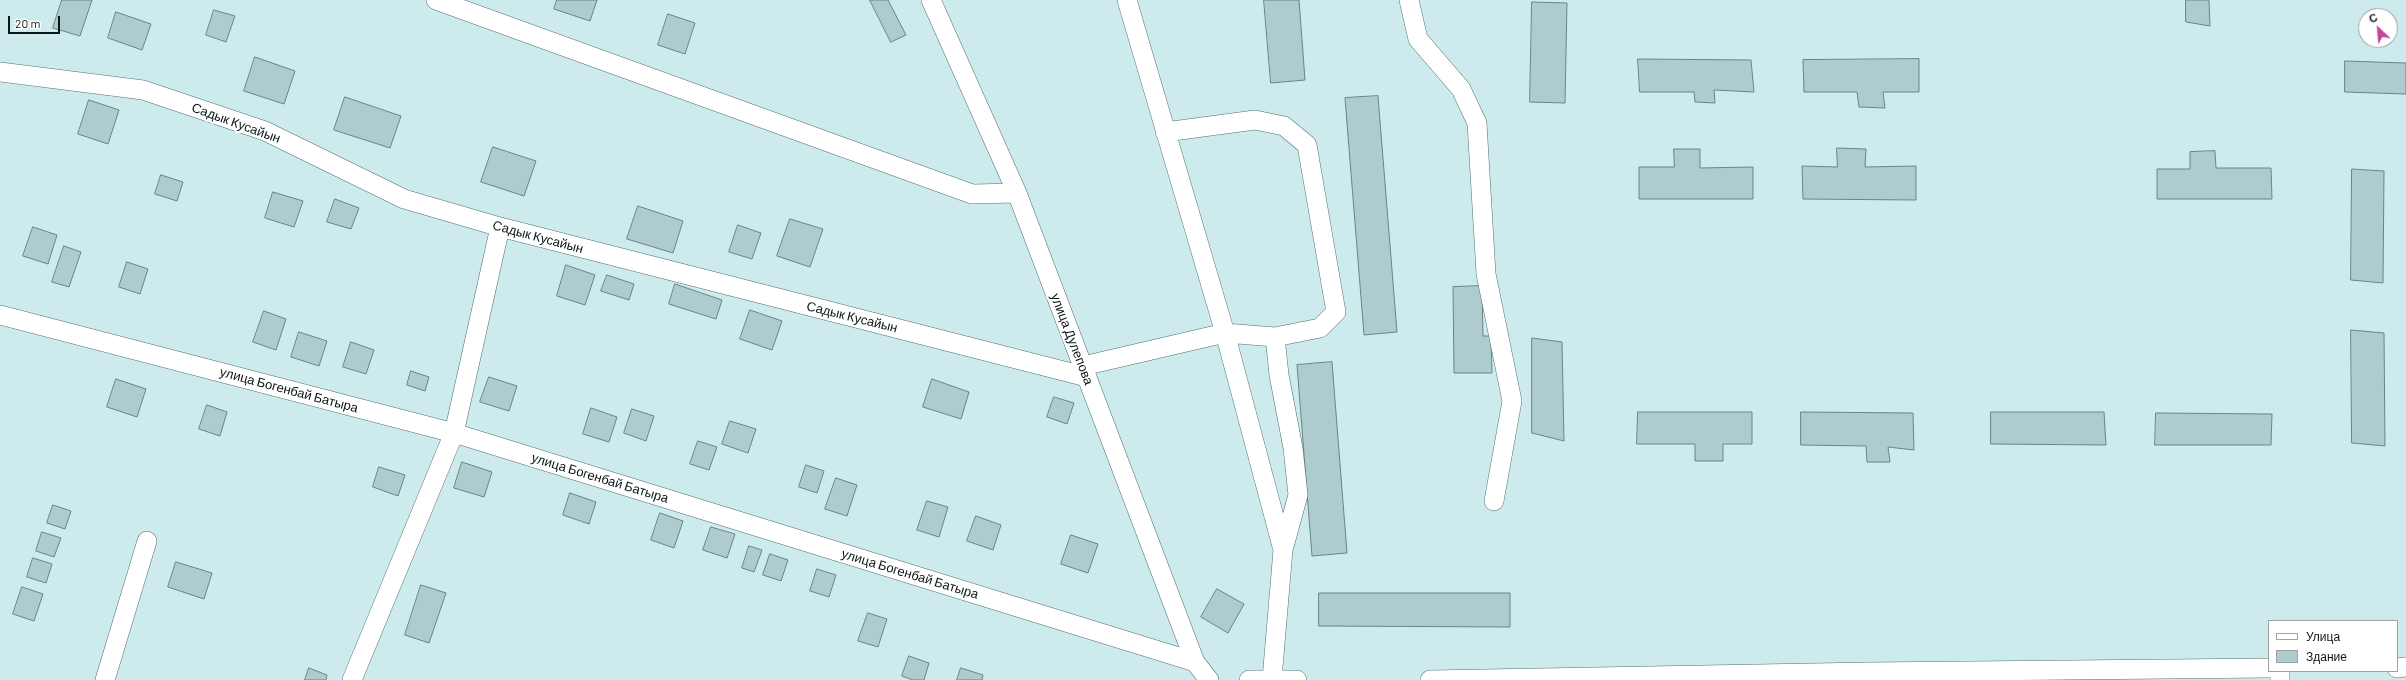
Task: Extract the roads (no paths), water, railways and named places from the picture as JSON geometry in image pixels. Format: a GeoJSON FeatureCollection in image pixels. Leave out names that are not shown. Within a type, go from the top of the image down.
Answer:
{"type":"FeatureCollection","features":[{"type":"Feature","properties":{"kind":"street"},"geometry":{"type":"LineString","coordinates":[[436,0],[972,194],[1017,193]]}},
{"type":"Feature","properties":{"kind":"street","name":"улица Дулепова"},"geometry":{"type":"LineString","coordinates":[[931,0],[1017,193],[1195,662],[1209,680]]}},
{"type":"Feature","properties":{"kind":"street"},"geometry":{"type":"LineString","coordinates":[[1127,0],[1225,333],[1283,550]]}},
{"type":"Feature","properties":{"kind":"street"},"geometry":{"type":"LineString","coordinates":[[1409,0],[1418,39],[1461,89],[1477,123],[1486,274],[1512,401],[1494,501]]}},
{"type":"Feature","properties":{"kind":"street","name":"Садык Кусайын"},"geometry":{"type":"LineString","coordinates":[[0,72],[143,90],[264,131],[404,199],[500,227],[1085,372]]}},
{"type":"Feature","properties":{"kind":"street"},"geometry":{"type":"LineString","coordinates":[[1085,372],[1225,333],[1275,337],[1320,328],[1336,312],[1307,145],[1284,126],[1255,120],[1165,132]]}},
{"type":"Feature","properties":{"kind":"street"},"geometry":{"type":"LineString","coordinates":[[352,680],[454,433],[500,227]]}},
{"type":"Feature","properties":{"kind":"street","name":"улица Богенбай Батыра"},"geometry":{"type":"LineString","coordinates":[[0,315],[454,433],[1195,662]]}},
{"type":"Feature","properties":{"kind":"street"},"geometry":{"type":"LineString","coordinates":[[1272,679],[1283,550],[1298,495],[1293,448],[1279,376],[1275,337]]}},
{"type":"Feature","properties":{"kind":"street"},"geometry":{"type":"LineString","coordinates":[[105,680],[148,541]]}},
{"type":"Feature","properties":{"kind":"street"},"geometry":{"type":"LineString","coordinates":[[1430,680],[1868,672],[2268,668]]}},
{"type":"Feature","properties":{"kind":"street"},"geometry":{"type":"LineString","coordinates":[[1249,680],[1296,680]]}}]}
